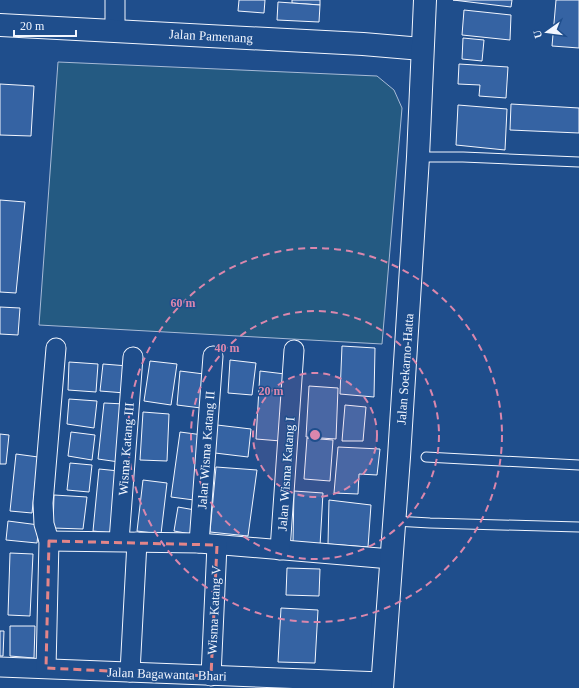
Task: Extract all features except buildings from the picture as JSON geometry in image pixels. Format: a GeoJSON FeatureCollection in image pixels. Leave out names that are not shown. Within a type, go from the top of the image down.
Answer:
{"type":"FeatureCollection","features":[{"type":"Feature","properties":{"kind":"main road","name":"Jalan Soekarno-Hatta"},"geometry":{"type":"LineString","coordinates":[[382,685],[395,520],[418,157],[425,0]]}},
{"type":"Feature","properties":{"kind":"main road","name":"Jalan Pamenang"},"geometry":{"type":"LineString","coordinates":[[0,25],[363,44],[422,49]]}},
{"type":"Feature","properties":{"kind":"street"},"geometry":{"type":"LineString","coordinates":[[115,0],[115,31]]}},
{"type":"Feature","properties":{"kind":"street"},"geometry":{"type":"LineString","coordinates":[[46,668],[49,541],[44,524],[43,503],[56,348]]}},
{"type":"Feature","properties":{"kind":"street","name":"Jalan Wisma Katang I"},"geometry":{"type":"LineString","coordinates":[[280,550],[294,350]]}},
{"type":"Feature","properties":{"kind":"street","name":"Jalan Wisma Katang II"},"geometry":{"type":"LineString","coordinates":[[208,544],[213,356]]}},
{"type":"Feature","properties":{"kind":"street","name":"Wisma Katang III"},"geometry":{"type":"LineString","coordinates":[[130,672],[128,541],[133,357]]}},
{"type":"Feature","properties":{"kind":"street"},"geometry":{"type":"LineString","coordinates":[[49,541],[128,541],[208,544],[391,559]]}},
{"type":"Feature","properties":{"kind":"street","name":"Wisma Katang V"},"geometry":{"type":"LineString","coordinates":[[208,544],[211,676]]}},
{"type":"Feature","properties":{"kind":"street","name":"Jalan Bagawanta Bhari"},"geometry":{"type":"LineString","coordinates":[[0,667],[382,685]]}},
{"type":"Feature","properties":{"kind":"lane"},"geometry":{"type":"LineString","coordinates":[[418,157],[463,157],[579,162]]}},
{"type":"Feature","properties":{"kind":"lane"},"geometry":{"type":"LineString","coordinates":[[426,457],[579,465]]}},
{"type":"Feature","properties":{"kind":"lane"},"geometry":{"type":"LineString","coordinates":[[395,520],[430,523],[579,527]]}},
{"type":"Feature","properties":{"kind":"highlighted area"},"geometry":{"type":"Polygon","coordinates":[[[49,541],[217,545],[211,676],[46,668],[49,541]]]}},
{"type":"Feature","properties":{"kind":"shaded area"},"geometry":{"type":"Polygon","coordinates":[[[58,62],[377,76],[394,90],[402,108],[382,344],[39,325],[58,62]]]}}]}
